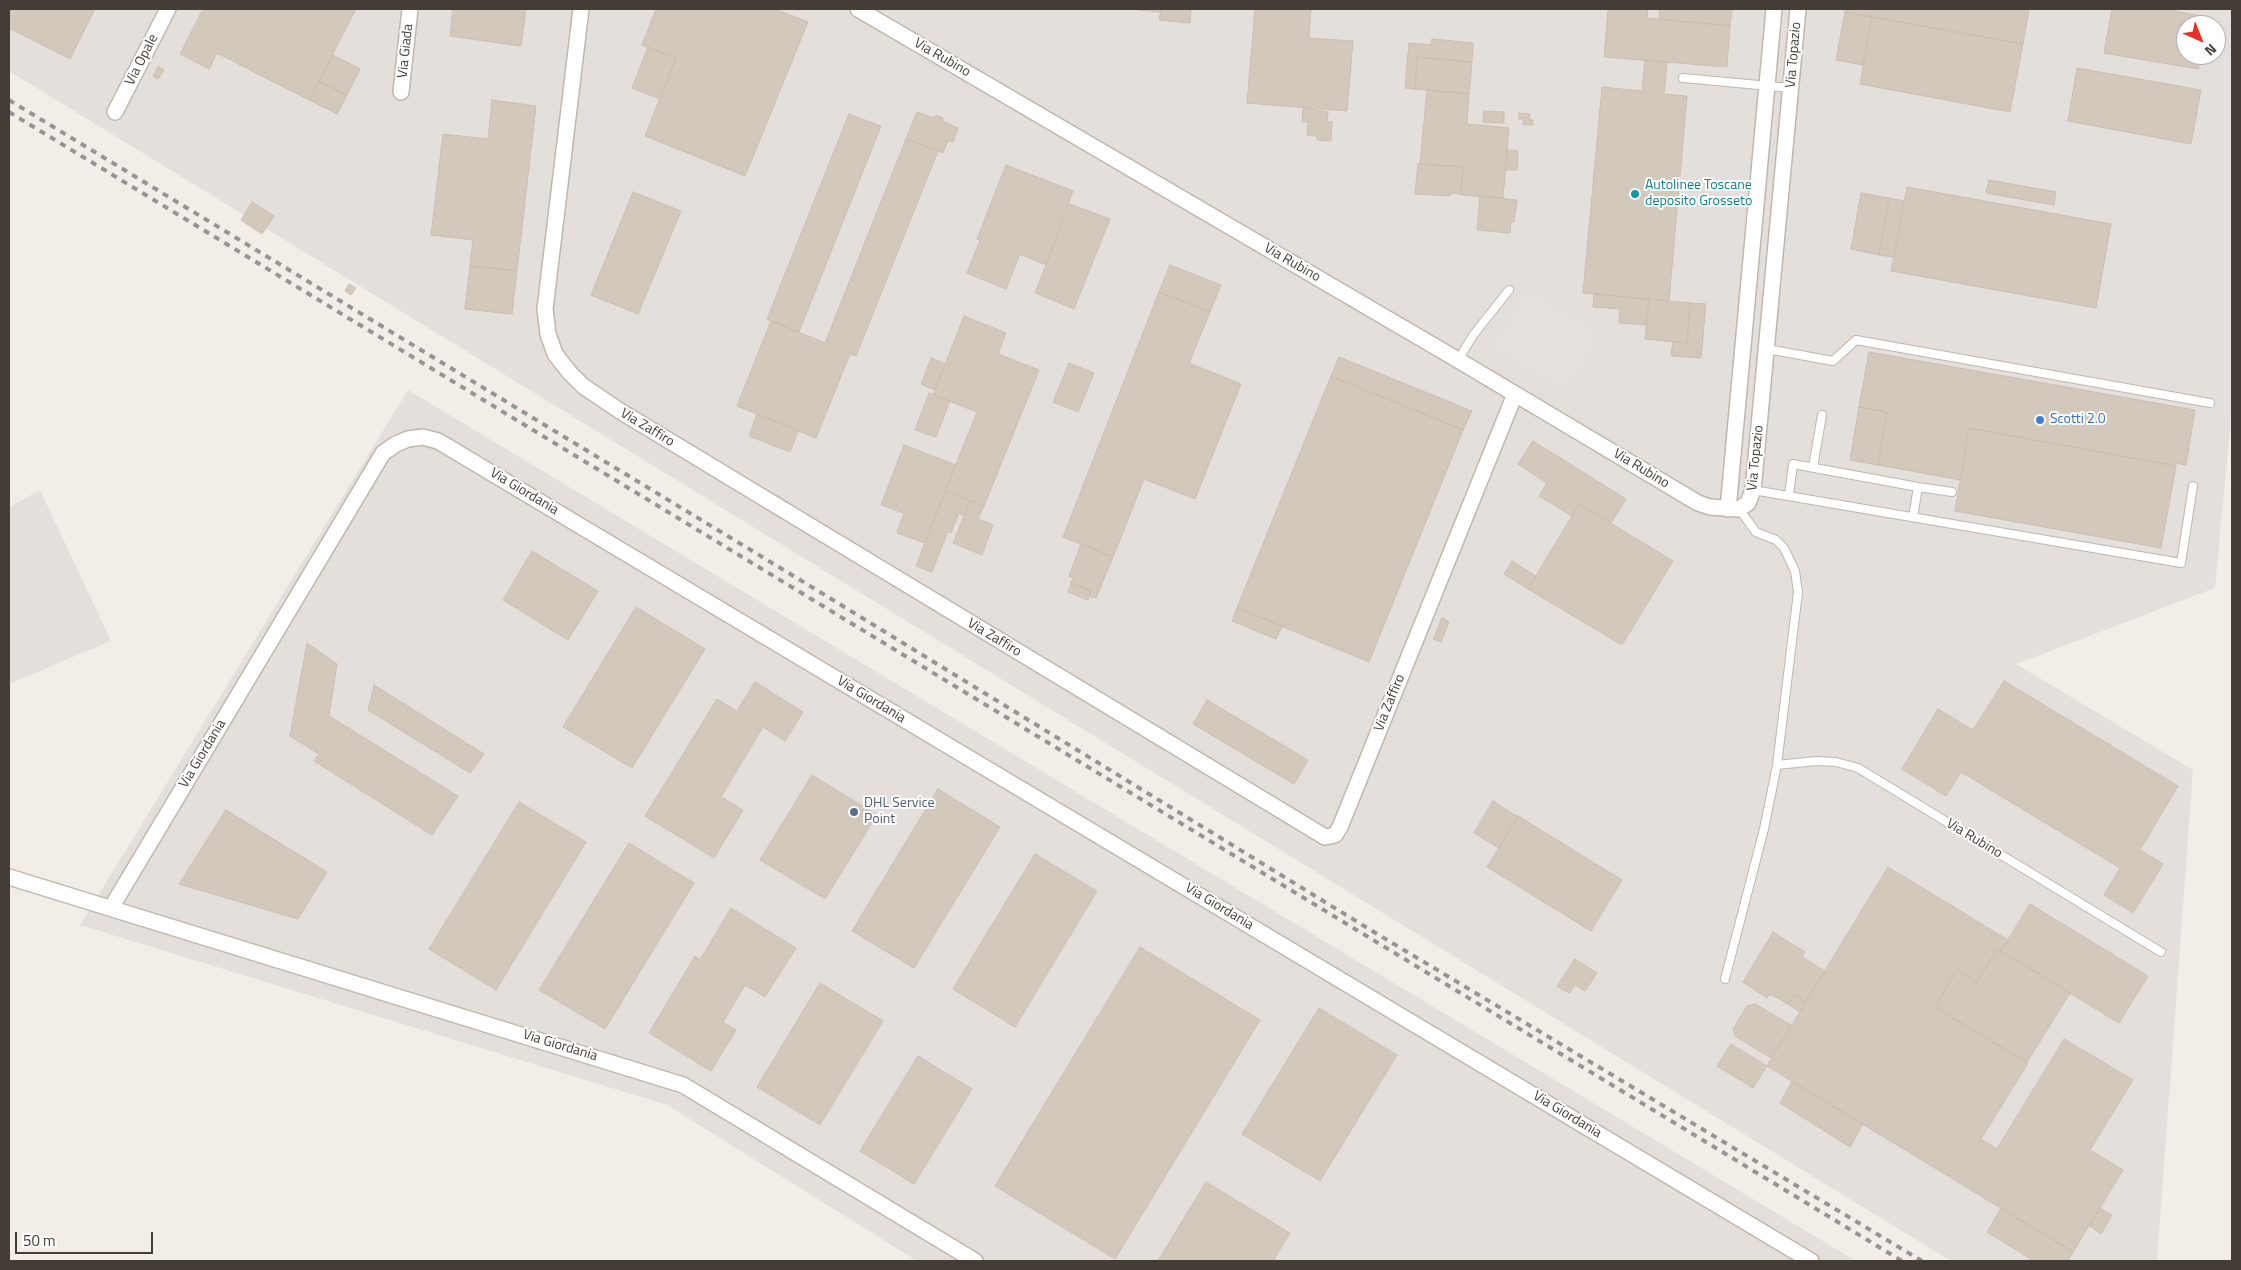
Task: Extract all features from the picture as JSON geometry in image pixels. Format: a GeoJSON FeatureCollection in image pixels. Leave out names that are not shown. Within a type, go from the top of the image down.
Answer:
{"type":"FeatureCollection","features":[{"type":"Feature","properties":{"kind":"street","name":"Via Opale"},"geometry":{"type":"LineString","coordinates":[[115,112],[168,9]]}},
{"type":"Feature","properties":{"kind":"street","name":"Via Giada"},"geometry":{"type":"LineString","coordinates":[[401,92],[410,9]]}},
{"type":"Feature","properties":{"kind":"street","name":"Via Zaffiro"},"geometry":{"type":"LineString","coordinates":[[580,9],[545,309],[548,334],[555,354],[570,372],[583,386],[620,411],[1325,837],[1335,835],[1340,827],[1515,394]]}},
{"type":"Feature","properties":{"kind":"street","name":"Via Rubino"},"geometry":{"type":"LineString","coordinates":[[858,9],[1458,360],[1698,503],[1710,507],[1733,509]]}},
{"type":"Feature","properties":{"kind":"street","name":"Via Topazio"},"geometry":{"type":"LineString","coordinates":[[1774,9],[1733,509],[1748,503],[1754,490],[1798,9]]}},
{"type":"Feature","properties":{"kind":"street","name":"Via Giordania"},"geometry":{"type":"LineString","coordinates":[[111,908],[384,453],[402,441],[423,437],[438,441],[1811,1261]]}},
{"type":"Feature","properties":{"kind":"street","name":"Via Giordania"},"geometry":{"type":"LineString","coordinates":[[9,877],[683,1084],[975,1261]]}},
{"type":"Feature","properties":{"kind":"lane"},"geometry":{"type":"LineString","coordinates":[[1683,78],[1791,88]]}},
{"type":"Feature","properties":{"kind":"lane"},"geometry":{"type":"LineString","coordinates":[[1458,360],[1474,334],[1509,290]]}},
{"type":"Feature","properties":{"kind":"lane"},"geometry":{"type":"LineString","coordinates":[[1766,349],[1833,361],[1856,340],[2210,404]]}},
{"type":"Feature","properties":{"kind":"lane"},"geometry":{"type":"LineString","coordinates":[[1813,468],[1822,415]]}},
{"type":"Feature","properties":{"kind":"lane"},"geometry":{"type":"LineString","coordinates":[[1789,495],[1793,464],[1952,492]]}},
{"type":"Feature","properties":{"kind":"lane"},"geometry":{"type":"LineString","coordinates":[[1754,490],[2181,563],[2193,486]]}},
{"type":"Feature","properties":{"kind":"lane"},"geometry":{"type":"LineString","coordinates":[[1913,517],[1918,487]]}},
{"type":"Feature","properties":{"kind":"lane"},"geometry":{"type":"LineString","coordinates":[[1725,979],[1764,829],[1776,765],[1798,592],[1795,571],[1784,548],[1776,540],[1756,532],[1733,509]]}},
{"type":"Feature","properties":{"kind":"lane","name":"Via Rubino"},"geometry":{"type":"LineString","coordinates":[[1776,765],[1816,761],[1836,762],[1858,768],[2161,952]]}},
{"type":"Feature","properties":{"kind":"shaded area"},"geometry":{"type":"Polygon","coordinates":[[[9,9],[2232,9],[2232,408],[2215,588],[2016,664],[2193,770],[2157,1261],[1951,1261],[9,71],[9,9]]]}},
{"type":"Feature","properties":{"kind":"shaded area"},"geometry":{"type":"Polygon","coordinates":[[[1527,288],[1602,333],[1567,393],[1492,348],[1527,288]]]}},
{"type":"Feature","properties":{"kind":"shaded area"},"geometry":{"type":"Polygon","coordinates":[[[408,390],[1856,1261],[917,1261],[667,1105],[80,925],[408,390]]]}},
{"type":"Feature","properties":{"kind":"shaded area"},"geometry":{"type":"Polygon","coordinates":[[[40,490],[111,641],[9,684],[9,507],[40,490]]]}},
{"type":"Feature","properties":{"kind":"building"},"geometry":{"type":"Polygon","coordinates":[[[10,9],[95,9],[70,59],[9,28],[10,9]]]}},
{"type":"Feature","properties":{"kind":"building"},"geometry":{"type":"Polygon","coordinates":[[[203,9],[356,9],[309,100],[217,53],[209,69],[180,54],[203,9]]]}},
{"type":"Feature","properties":{"kind":"building"},"geometry":{"type":"Polygon","coordinates":[[[453,9],[526,9],[521,46],[450,36],[453,9]]]}},
{"type":"Feature","properties":{"kind":"building"},"geometry":{"type":"Polygon","coordinates":[[[656,9],[775,9],[808,22],[745,176],[645,136],[676,58],[642,45],[656,9]]]}},
{"type":"Feature","properties":{"kind":"building"},"geometry":{"type":"Polygon","coordinates":[[[1127,9],[1161,9],[1160,12],[1127,9]]]}},
{"type":"Feature","properties":{"kind":"building"},"geometry":{"type":"Polygon","coordinates":[[[1161,9],[1191,9],[1190,23],[1159,20],[1161,9]]]}},
{"type":"Feature","properties":{"kind":"building"},"geometry":{"type":"Polygon","coordinates":[[[1255,9],[1311,9],[1309,38],[1353,41],[1347,111],[1247,103],[1255,9]]]}},
{"type":"Feature","properties":{"kind":"building"},"geometry":{"type":"Polygon","coordinates":[[[1608,9],[1648,9],[1647,18],[1730,26],[1727,67],[1604,57],[1608,9]]]}},
{"type":"Feature","properties":{"kind":"building"},"geometry":{"type":"Polygon","coordinates":[[[1660,9],[1732,9],[1730,26],[1659,19],[1660,9]]]}},
{"type":"Feature","properties":{"kind":"building"},"geometry":{"type":"Polygon","coordinates":[[[1845,9],[2029,9],[2023,44],[1845,12],[1845,9]]]}},
{"type":"Feature","properties":{"kind":"building"},"geometry":{"type":"Polygon","coordinates":[[[2112,9],[2163,9],[2196,15],[2176,15],[2176,65],[2199,65],[2198,69],[2104,53],[2112,9]]]}},
{"type":"Feature","properties":{"kind":"building"},"geometry":{"type":"Polygon","coordinates":[[[1845,12],[1872,17],[1863,65],[1836,60],[1845,12]]]}},
{"type":"Feature","properties":{"kind":"building"},"geometry":{"type":"Polygon","coordinates":[[[1872,17],[2023,44],[2010,112],[1860,84],[1872,17]]]}},
{"type":"Feature","properties":{"kind":"building"},"geometry":{"type":"Polygon","coordinates":[[[1432,39],[1473,43],[1472,62],[1417,57],[1415,89],[1405,88],[1409,43],[1431,45],[1432,39]]]}},
{"type":"Feature","properties":{"kind":"building"},"geometry":{"type":"Polygon","coordinates":[[[648,47],[676,58],[660,99],[632,88],[648,47]]]}},
{"type":"Feature","properties":{"kind":"building"},"geometry":{"type":"Polygon","coordinates":[[[333,55],[360,69],[347,95],[319,81],[333,55]]]}},
{"type":"Feature","properties":{"kind":"building"},"geometry":{"type":"Polygon","coordinates":[[[1417,57],[1472,62],[1469,94],[1415,89],[1417,57]]]}},
{"type":"Feature","properties":{"kind":"building","name":"Autolinee Toscane deposito Grosseto"},"geometry":{"type":"Polygon","coordinates":[[[1645,60],[1667,62],[1664,94],[1687,96],[1669,301],[1583,293],[1602,87],[1642,91],[1645,60]]]}},
{"type":"Feature","properties":{"kind":"building"},"geometry":{"type":"Polygon","coordinates":[[[158,67],[164,70],[158,79],[153,76],[158,67]]]}},
{"type":"Feature","properties":{"kind":"building"},"geometry":{"type":"Polygon","coordinates":[[[2077,68],[2201,90],[2191,144],[2068,121],[2077,68]]]}},
{"type":"Feature","properties":{"kind":"building"},"geometry":{"type":"Polygon","coordinates":[[[319,81],[347,95],[337,114],[309,100],[319,81]]]}},
{"type":"Feature","properties":{"kind":"building"},"geometry":{"type":"Polygon","coordinates":[[[1427,90],[1469,94],[1467,124],[1509,128],[1503,198],[1461,195],[1463,167],[1420,164],[1427,90]]]}},
{"type":"Feature","properties":{"kind":"building"},"geometry":{"type":"Polygon","coordinates":[[[492,100],[536,106],[517,271],[470,266],[473,240],[431,235],[443,134],[488,139],[492,100]]]}},
{"type":"Feature","properties":{"kind":"building"},"geometry":{"type":"Polygon","coordinates":[[[1303,108],[1328,112],[1327,122],[1332,121],[1331,141],[1317,140],[1317,136],[1307,135],[1308,122],[1302,122],[1303,108]]]}},
{"type":"Feature","properties":{"kind":"building"},"geometry":{"type":"Polygon","coordinates":[[[1484,111],[1504,112],[1504,123],[1483,122],[1484,111]]]}},
{"type":"Feature","properties":{"kind":"building"},"geometry":{"type":"Polygon","coordinates":[[[917,112],[934,118],[936,115],[943,118],[942,121],[958,128],[953,142],[948,140],[943,153],[906,139],[917,112]]]}},
{"type":"Feature","properties":{"kind":"building"},"geometry":{"type":"Polygon","coordinates":[[[1519,113],[1530,114],[1529,119],[1533,120],[1533,125],[1523,125],[1523,119],[1519,119],[1519,113]]]}},
{"type":"Feature","properties":{"kind":"building"},"geometry":{"type":"Polygon","coordinates":[[[849,114],[881,126],[799,332],[767,319],[849,114]]]}},
{"type":"Feature","properties":{"kind":"building"},"geometry":{"type":"Polygon","coordinates":[[[906,139],[938,151],[856,356],[850,354],[816,438],[737,406],[771,321],[825,343],[906,139]]]}},
{"type":"Feature","properties":{"kind":"building"},"geometry":{"type":"Polygon","coordinates":[[[1507,150],[1518,151],[1517,170],[1505,170],[1507,150]]]}},
{"type":"Feature","properties":{"kind":"building"},"geometry":{"type":"Polygon","coordinates":[[[1418,164],[1463,167],[1461,194],[1450,193],[1450,196],[1415,194],[1418,164]]]}},
{"type":"Feature","properties":{"kind":"building"},"geometry":{"type":"Polygon","coordinates":[[[1006,165],[1073,191],[1046,265],[1020,254],[1006,289],[967,273],[980,240],[977,239],[1006,165]]]}},
{"type":"Feature","properties":{"kind":"building"},"geometry":{"type":"Polygon","coordinates":[[[1989,180],[2056,192],[2054,205],[1986,193],[1989,180]]]}},
{"type":"Feature","properties":{"kind":"building"},"geometry":{"type":"Polygon","coordinates":[[[1907,187],[2111,224],[2096,308],[1891,271],[1907,187]]]}},
{"type":"Feature","properties":{"kind":"building"},"geometry":{"type":"Polygon","coordinates":[[[633,192],[681,211],[638,314],[591,295],[633,192]]]}},
{"type":"Feature","properties":{"kind":"building"},"geometry":{"type":"Polygon","coordinates":[[[1861,193],[1889,198],[1879,255],[1851,249],[1861,193]]]}},
{"type":"Feature","properties":{"kind":"building"},"geometry":{"type":"Polygon","coordinates":[[[1480,196],[1517,200],[1514,222],[1511,222],[1510,233],[1477,230],[1480,196]]]}},
{"type":"Feature","properties":{"kind":"building"},"geometry":{"type":"Polygon","coordinates":[[[1889,198],[1904,201],[1894,257],[1879,255],[1889,198]]]}},
{"type":"Feature","properties":{"kind":"building"},"geometry":{"type":"Polygon","coordinates":[[[252,202],[274,216],[262,234],[241,220],[252,202]]]}},
{"type":"Feature","properties":{"kind":"building"},"geometry":{"type":"Polygon","coordinates":[[[1070,204],[1110,219],[1074,309],[1035,293],[1070,204]]]}},
{"type":"Feature","properties":{"kind":"building"},"geometry":{"type":"Polygon","coordinates":[[[1170,265],[1221,285],[1210,312],[1159,292],[1170,265]]]}},
{"type":"Feature","properties":{"kind":"building"},"geometry":{"type":"Polygon","coordinates":[[[470,266],[517,271],[512,314],[465,309],[470,266]]]}},
{"type":"Feature","properties":{"kind":"building"},"geometry":{"type":"Polygon","coordinates":[[[349,284],[356,288],[351,295],[345,291],[349,284]]]}},
{"type":"Feature","properties":{"kind":"building"},"geometry":{"type":"Polygon","coordinates":[[[1159,292],[1210,312],[1189,363],[1241,384],[1195,499],[1144,479],[1113,557],[1063,537],[1159,292]]]}},
{"type":"Feature","properties":{"kind":"building"},"geometry":{"type":"Polygon","coordinates":[[[1594,294],[1649,299],[1646,325],[1619,323],[1620,309],[1593,307],[1594,294]]]}},
{"type":"Feature","properties":{"kind":"building"},"geometry":{"type":"Polygon","coordinates":[[[1649,299],[1690,303],[1687,343],[1645,339],[1649,299]]]}},
{"type":"Feature","properties":{"kind":"building"},"geometry":{"type":"Polygon","coordinates":[[[1690,303],[1706,304],[1701,358],[1671,356],[1673,341],[1687,343],[1690,303]]]}},
{"type":"Feature","properties":{"kind":"building"},"geometry":{"type":"Polygon","coordinates":[[[964,316],[1006,333],[998,354],[1039,370],[984,506],[945,491],[977,412],[933,395],[964,316]]]}},
{"type":"Feature","properties":{"kind":"building","name":"Scotti 2.0"},"geometry":{"type":"Polygon","coordinates":[[[1869,352],[2195,410],[2186,465],[2176,463],[2176,466],[1969,428],[1961,480],[1878,465],[1887,412],[1859,407],[1869,352]]]}},
{"type":"Feature","properties":{"kind":"building"},"geometry":{"type":"Polygon","coordinates":[[[1339,357],[1472,411],[1463,430],[1331,376],[1339,357]]]}},
{"type":"Feature","properties":{"kind":"building"},"geometry":{"type":"Polygon","coordinates":[[[931,358],[945,364],[935,390],[921,384],[931,358]]]}},
{"type":"Feature","properties":{"kind":"building"},"geometry":{"type":"Polygon","coordinates":[[[1069,363],[1094,373],[1078,412],[1053,402],[1069,363]]]}},
{"type":"Feature","properties":{"kind":"building"},"geometry":{"type":"Polygon","coordinates":[[[1331,376],[1463,430],[1369,662],[1237,608],[1331,376]]]}},
{"type":"Feature","properties":{"kind":"building"},"geometry":{"type":"Polygon","coordinates":[[[929,393],[950,401],[936,437],[915,430],[929,393]]]}},
{"type":"Feature","properties":{"kind":"building"},"geometry":{"type":"Polygon","coordinates":[[[1859,407],[1887,412],[1878,465],[1850,460],[1859,407]]]}},
{"type":"Feature","properties":{"kind":"building"},"geometry":{"type":"Polygon","coordinates":[[[757,414],[798,431],[790,452],[749,436],[757,414]]]}},
{"type":"Feature","properties":{"kind":"building"},"geometry":{"type":"Polygon","coordinates":[[[1969,428],[2176,466],[2161,548],[1955,511],[1969,428]]]}},
{"type":"Feature","properties":{"kind":"building"},"geometry":{"type":"Polygon","coordinates":[[[1533,441],[1626,499],[1611,523],[1579,504],[1572,516],[1539,496],[1547,483],[1518,464],[1533,441]]]}},
{"type":"Feature","properties":{"kind":"building"},"geometry":{"type":"Polygon","coordinates":[[[904,445],[956,465],[925,543],[897,533],[904,513],[881,505],[904,445]]]}},
{"type":"Feature","properties":{"kind":"building"},"geometry":{"type":"Polygon","coordinates":[[[945,491],[970,501],[964,516],[959,513],[951,533],[948,531],[932,572],[916,566],[945,491]]]}},
{"type":"Feature","properties":{"kind":"building"},"geometry":{"type":"Polygon","coordinates":[[[970,501],[984,506],[978,519],[993,525],[982,555],[953,543],[970,501]]]}},
{"type":"Feature","properties":{"kind":"building"},"geometry":{"type":"Polygon","coordinates":[[[1579,504],[1673,561],[1622,645],[1528,589],[1579,504]]]}},
{"type":"Feature","properties":{"kind":"building"},"geometry":{"type":"Polygon","coordinates":[[[1081,544],[1113,557],[1096,598],[1090,596],[1091,591],[1071,583],[1073,578],[1069,576],[1081,544]]]}},
{"type":"Feature","properties":{"kind":"building"},"geometry":{"type":"Polygon","coordinates":[[[532,551],[598,591],[568,640],[503,600],[532,551]]]}},
{"type":"Feature","properties":{"kind":"building"},"geometry":{"type":"Polygon","coordinates":[[[1512,561],[1536,576],[1528,589],[1504,574],[1512,561]]]}},
{"type":"Feature","properties":{"kind":"building"},"geometry":{"type":"Polygon","coordinates":[[[1071,583],[1091,591],[1088,600],[1068,592],[1071,583]]]}},
{"type":"Feature","properties":{"kind":"building"},"geometry":{"type":"Polygon","coordinates":[[[636,607],[705,649],[632,768],[563,727],[636,607]]]}},
{"type":"Feature","properties":{"kind":"building"},"geometry":{"type":"Polygon","coordinates":[[[1237,608],[1282,626],[1276,639],[1232,621],[1237,608]]]}},
{"type":"Feature","properties":{"kind":"building"},"geometry":{"type":"Polygon","coordinates":[[[1442,618],[1449,622],[1441,642],[1433,639],[1442,618]]]}},
{"type":"Feature","properties":{"kind":"building"},"geometry":{"type":"Polygon","coordinates":[[[307,643],[337,664],[329,716],[458,796],[432,835],[314,761],[319,754],[290,736],[307,643]]]}},
{"type":"Feature","properties":{"kind":"building"},"geometry":{"type":"Polygon","coordinates":[[[2004,681],[2178,786],[2140,850],[2163,864],[2133,913],[2104,895],[2120,868],[1961,772],[1946,796],[1902,769],[1938,709],[1973,730],[2004,681]]]}},
{"type":"Feature","properties":{"kind":"building"},"geometry":{"type":"Polygon","coordinates":[[[755,682],[803,712],[785,741],[763,727],[721,797],[743,810],[714,858],[645,816],[717,699],[737,711],[755,682]]]}},
{"type":"Feature","properties":{"kind":"building"},"geometry":{"type":"Polygon","coordinates":[[[374,685],[484,754],[470,773],[368,710],[374,685]]]}},
{"type":"Feature","properties":{"kind":"building"},"geometry":{"type":"Polygon","coordinates":[[[1207,700],[1308,760],[1294,784],[1193,724],[1207,700]]]}},
{"type":"Feature","properties":{"kind":"building"},"geometry":{"type":"Polygon","coordinates":[[[812,775],[877,815],[825,899],[760,860],[812,775]]]}},
{"type":"Feature","properties":{"kind":"building"},"geometry":{"type":"Polygon","coordinates":[[[938,789],[1000,827],[914,968],[852,931],[938,789]]]}},
{"type":"Feature","properties":{"kind":"building"},"geometry":{"type":"Polygon","coordinates":[[[1493,801],[1518,817],[1499,848],[1474,833],[1493,801]]]}},
{"type":"Feature","properties":{"kind":"building"},"geometry":{"type":"Polygon","coordinates":[[[519,802],[586,842],[496,990],[429,949],[519,802]]]}},
{"type":"Feature","properties":{"kind":"building"},"geometry":{"type":"Polygon","coordinates":[[[226,810],[327,872],[298,919],[179,884],[226,810]]]}},
{"type":"Feature","properties":{"kind":"building"},"geometry":{"type":"Polygon","coordinates":[[[1518,816],[1622,880],[1591,931],[1487,867],[1518,816]]]}},
{"type":"Feature","properties":{"kind":"building"},"geometry":{"type":"Polygon","coordinates":[[[629,843],[694,883],[605,1029],[539,990],[629,843]]]}},
{"type":"Feature","properties":{"kind":"building"},"geometry":{"type":"Polygon","coordinates":[[[1035,854],[1097,891],[1015,1027],[953,989],[1035,854]]]}},
{"type":"Feature","properties":{"kind":"building"},"geometry":{"type":"Polygon","coordinates":[[[1888,867],[2008,940],[2001,951],[1997,949],[1977,982],[1957,970],[1935,1007],[2028,1063],[1981,1139],[1997,1149],[2064,1039],[2133,1080],[2090,1150],[2123,1170],[2073,1252],[1767,1066],[1888,867]]]}},
{"type":"Feature","properties":{"kind":"building"},"geometry":{"type":"Polygon","coordinates":[[[2030,904],[2148,976],[2119,1023],[2001,951],[2030,904]]]}},
{"type":"Feature","properties":{"kind":"building"},"geometry":{"type":"Polygon","coordinates":[[[731,908],[796,948],[765,997],[745,985],[723,1022],[736,1030],[711,1071],[649,1033],[695,956],[700,960],[731,908]]]}},
{"type":"Feature","properties":{"kind":"building"},"geometry":{"type":"Polygon","coordinates":[[[1773,932],[1805,952],[1802,957],[1825,971],[1805,1002],[1794,995],[1788,1004],[1770,994],[1767,998],[1743,982],[1773,932]]]}},
{"type":"Feature","properties":{"kind":"building"},"geometry":{"type":"Polygon","coordinates":[[[1140,947],[1260,1020],[1115,1259],[995,1186],[1140,947]]]}},
{"type":"Feature","properties":{"kind":"building"},"geometry":{"type":"Polygon","coordinates":[[[1997,949],[2070,993],[2027,1062],[1935,1007],[1957,970],[1977,982],[1997,949]]]}},
{"type":"Feature","properties":{"kind":"building"},"geometry":{"type":"Polygon","coordinates":[[[1575,959],[1597,973],[1585,991],[1575,985],[1569,993],[1557,986],[1575,959]]]}},
{"type":"Feature","properties":{"kind":"building"},"geometry":{"type":"Polygon","coordinates":[[[820,983],[883,1021],[820,1125],[757,1087],[820,983]]]}},
{"type":"Feature","properties":{"kind":"building"},"geometry":{"type":"Polygon","coordinates":[[[1794,995],[1805,1002],[1800,1012],[1788,1004],[1794,995]]]}},
{"type":"Feature","properties":{"kind":"building"},"geometry":{"type":"Polygon","coordinates":[[[1755,1004],[1791,1025],[1771,1058],[1735,1036],[1733,1029],[1747,1006],[1755,1004]]]}},
{"type":"Feature","properties":{"kind":"building"},"geometry":{"type":"Polygon","coordinates":[[[1319,1008],[1397,1055],[1320,1181],[1242,1134],[1319,1008]]]}},
{"type":"Feature","properties":{"kind":"building"},"geometry":{"type":"Polygon","coordinates":[[[1731,1044],[1767,1066],[1753,1088],[1717,1066],[1731,1044]]]}},
{"type":"Feature","properties":{"kind":"building"},"geometry":{"type":"Polygon","coordinates":[[[918,1056],[972,1089],[914,1184],[860,1151],[918,1056]]]}},
{"type":"Feature","properties":{"kind":"building"},"geometry":{"type":"Polygon","coordinates":[[[1792,1081],[1863,1124],[1850,1147],[1780,1103],[1792,1081]]]}},
{"type":"Feature","properties":{"kind":"building"},"geometry":{"type":"Polygon","coordinates":[[[1206,1182],[1290,1233],[1273,1261],[1158,1261],[1206,1182]]]}},
{"type":"Feature","properties":{"kind":"building"},"geometry":{"type":"Polygon","coordinates":[[[2001,1208],[2073,1252],[2068,1261],[2034,1261],[1987,1232],[2001,1208]]]}},
{"type":"Feature","properties":{"kind":"building"},"geometry":{"type":"Polygon","coordinates":[[[2100,1208],[2112,1215],[2101,1234],[2090,1226],[2100,1208]]]}},
{"type":"Feature","properties":{"kind":"railway"},"geometry":{"type":"LineString","coordinates":[[9,100],[815,589],[1369,929],[1922,1261]]}},
{"type":"Feature","properties":{"kind":"railway"},"geometry":{"type":"LineString","coordinates":[[9,112],[1902,1261]]}},
{"type":"Feature","properties":{"kind":"place","name":"Autolinee Toscane deposito Grosseto"},"geometry":{"type":"Point","coordinates":[1635,194]}},
{"type":"Feature","properties":{"kind":"place","name":"Scotti 2.0"},"geometry":{"type":"Point","coordinates":[2040,420]}},
{"type":"Feature","properties":{"kind":"place","name":"DHL Service Point"},"geometry":{"type":"Point","coordinates":[854,812]}}]}
